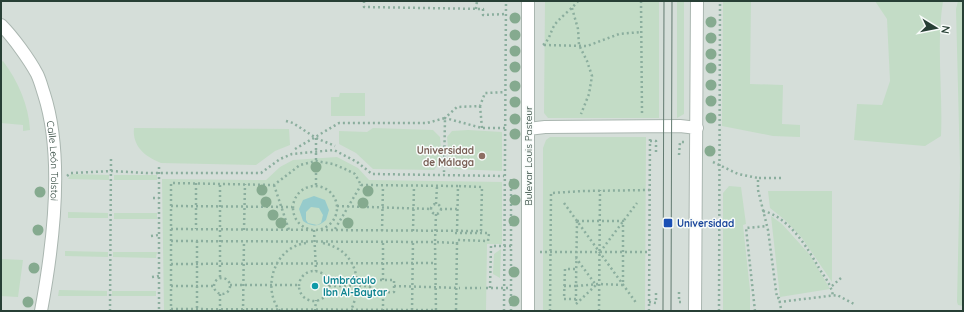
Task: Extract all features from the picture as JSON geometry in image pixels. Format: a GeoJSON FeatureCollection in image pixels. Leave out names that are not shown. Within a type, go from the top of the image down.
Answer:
{"type":"FeatureCollection","features":[{"type":"Feature","properties":{"kind":"street","name":"Bulevar Louis Pasteur"},"geometry":{"type":"LineString","coordinates":[[528,1],[528,311]]}},
{"type":"Feature","properties":{"kind":"street"},"geometry":{"type":"LineString","coordinates":[[696,311],[697,1]]}},
{"type":"Feature","properties":{"kind":"street","name":"Calle León Tolstoi"},"geometry":{"type":"LineString","coordinates":[[1,25],[38,74],[49,111],[52,130],[54,169],[53,235],[41,311]]}},
{"type":"Feature","properties":{"kind":"street"},"geometry":{"type":"LineString","coordinates":[[528,129],[545,127],[680,126],[696,128]]}},
{"type":"Feature","properties":{"kind":"path"},"geometry":{"type":"LineString","coordinates":[[364,1],[364,7],[483,9],[483,15],[506,14]]}},
{"type":"Feature","properties":{"kind":"path"},"geometry":{"type":"LineString","coordinates":[[476,9],[477,1]]}},
{"type":"Feature","properties":{"kind":"path"},"geometry":{"type":"LineString","coordinates":[[504,311],[506,1]]}},
{"type":"Feature","properties":{"kind":"path"},"geometry":{"type":"LineString","coordinates":[[578,1],[557,23],[550,37],[543,45],[587,46],[619,34],[641,32]]}},
{"type":"Feature","properties":{"kind":"path"},"geometry":{"type":"LineString","coordinates":[[641,1],[642,120]]}},
{"type":"Feature","properties":{"kind":"path"},"geometry":{"type":"LineString","coordinates":[[719,311],[720,1]]}},
{"type":"Feature","properties":{"kind":"path"},"geometry":{"type":"LineString","coordinates":[[572,8],[578,29],[579,45],[592,76],[589,94],[580,118]]}},
{"type":"Feature","properties":{"kind":"path"},"geometry":{"type":"LineString","coordinates":[[482,128],[480,106],[485,93],[505,92]]}},
{"type":"Feature","properties":{"kind":"path"},"geometry":{"type":"LineString","coordinates":[[295,149],[316,138],[338,123],[427,123],[445,118],[457,107],[480,106]]}},
{"type":"Feature","properties":{"kind":"path"},"geometry":{"type":"LineString","coordinates":[[445,118],[482,128],[505,128]]}},
{"type":"Feature","properties":{"kind":"path"},"geometry":{"type":"LineString","coordinates":[[444,172],[445,118]]}},
{"type":"Feature","properties":{"kind":"path"},"geometry":{"type":"LineString","coordinates":[[286,121],[293,123],[316,138],[335,146]]}},
{"type":"Feature","properties":{"kind":"path"},"geometry":{"type":"LineString","coordinates":[[649,311],[650,133]]}},
{"type":"Feature","properties":{"kind":"path"},"geometry":{"type":"LineString","coordinates":[[316,138],[316,185]]}},
{"type":"Feature","properties":{"kind":"path"},"geometry":{"type":"LineString","coordinates":[[650,141],[656,141],[656,154]]}},
{"type":"Feature","properties":{"kind":"path"},"geometry":{"type":"LineString","coordinates":[[679,155],[680,142],[685,142]]}},
{"type":"Feature","properties":{"kind":"path"},"geometry":{"type":"LineString","coordinates":[[65,182],[67,175],[71,173],[111,171],[147,173],[261,173],[280,159],[292,154],[334,150],[357,162],[372,174],[504,176]]}},
{"type":"Feature","properties":{"kind":"path"},"geometry":{"type":"LineString","coordinates":[[110,311],[111,158]]}},
{"type":"Feature","properties":{"kind":"path"},"geometry":{"type":"LineString","coordinates":[[361,185],[355,174],[333,164],[316,161],[300,166],[274,185],[171,183],[171,310],[436,310],[436,263],[434,242],[436,214],[440,209]]}},
{"type":"Feature","properties":{"kind":"path"},"geometry":{"type":"LineString","coordinates":[[713,162],[738,174],[758,178],[781,178]]}},
{"type":"Feature","properties":{"kind":"path"},"geometry":{"type":"LineString","coordinates":[[159,167],[159,311]]}},
{"type":"Feature","properties":{"kind":"path"},"geometry":{"type":"LineString","coordinates":[[510,178],[510,311]]}},
{"type":"Feature","properties":{"kind":"path"},"geometry":{"type":"LineString","coordinates":[[758,178],[758,190],[767,226],[777,298],[779,298],[781,309]]}},
{"type":"Feature","properties":{"kind":"path"},"geometry":{"type":"LineString","coordinates":[[196,183],[196,229]]}},
{"type":"Feature","properties":{"kind":"path"},"geometry":{"type":"LineString","coordinates":[[220,184],[220,277]]}},
{"type":"Feature","properties":{"kind":"path"},"geometry":{"type":"LineString","coordinates":[[244,230],[245,184]]}},
{"type":"Feature","properties":{"kind":"path"},"geometry":{"type":"LineString","coordinates":[[274,185],[289,230]]}},
{"type":"Feature","properties":{"kind":"path"},"geometry":{"type":"LineString","coordinates":[[316,185],[327,189],[332,193],[337,206],[333,220],[328,226],[314,230],[301,225],[296,220],[293,207],[298,192],[306,187],[316,185]]}},
{"type":"Feature","properties":{"kind":"path"},"geometry":{"type":"LineString","coordinates":[[171,229],[481,231],[482,187],[361,185]]}},
{"type":"Feature","properties":{"kind":"path"},"geometry":{"type":"LineString","coordinates":[[335,230],[361,185]]}},
{"type":"Feature","properties":{"kind":"path"},"geometry":{"type":"LineString","coordinates":[[382,231],[383,186]]}},
{"type":"Feature","properties":{"kind":"path"},"geometry":{"type":"LineString","coordinates":[[413,231],[414,186]]}},
{"type":"Feature","properties":{"kind":"path"},"geometry":{"type":"LineString","coordinates":[[437,186],[436,204],[440,209]]}},
{"type":"Feature","properties":{"kind":"path"},"geometry":{"type":"LineString","coordinates":[[457,231],[458,186]]}},
{"type":"Feature","properties":{"kind":"path"},"geometry":{"type":"LineString","coordinates":[[550,311],[551,193],[600,190],[650,190]]}},
{"type":"Feature","properties":{"kind":"path"},"geometry":{"type":"LineString","coordinates":[[599,311],[598,285],[600,252],[600,190]]}},
{"type":"Feature","properties":{"kind":"path"},"geometry":{"type":"LineString","coordinates":[[153,198],[159,198]]}},
{"type":"Feature","properties":{"kind":"path"},"geometry":{"type":"LineString","coordinates":[[564,203],[637,304]]}},
{"type":"Feature","properties":{"kind":"path"},"geometry":{"type":"LineString","coordinates":[[600,252],[637,203]]}},
{"type":"Feature","properties":{"kind":"path"},"geometry":{"type":"LineString","coordinates":[[431,210],[433,205],[436,204]]}},
{"type":"Feature","properties":{"kind":"path"},"geometry":{"type":"LineString","coordinates":[[171,206],[293,207]]}},
{"type":"Feature","properties":{"kind":"path"},"geometry":{"type":"LineString","coordinates":[[337,206],[431,210],[432,213],[436,214]]}},
{"type":"Feature","properties":{"kind":"path"},"geometry":{"type":"LineString","coordinates":[[440,209],[457,209]]}},
{"type":"Feature","properties":{"kind":"path"},"geometry":{"type":"LineString","coordinates":[[763,211],[770,212],[785,223],[802,241],[832,286],[833,296]]}},
{"type":"Feature","properties":{"kind":"path"},"geometry":{"type":"LineString","coordinates":[[577,221],[623,221]]}},
{"type":"Feature","properties":{"kind":"path"},"geometry":{"type":"LineString","coordinates":[[577,221],[576,304],[598,285]]}},
{"type":"Feature","properties":{"kind":"path"},"geometry":{"type":"LineString","coordinates":[[623,221],[623,285]]}},
{"type":"Feature","properties":{"kind":"path"},"geometry":{"type":"LineString","coordinates":[[755,311],[746,228],[767,226]]}},
{"type":"Feature","properties":{"kind":"path"},"geometry":{"type":"LineString","coordinates":[[314,230],[316,271]]}},
{"type":"Feature","properties":{"kind":"path"},"geometry":{"type":"LineString","coordinates":[[170,241],[457,243],[457,240],[488,241],[489,233],[440,233],[440,231]]}},
{"type":"Feature","properties":{"kind":"path"},"geometry":{"type":"LineString","coordinates":[[151,236],[159,235]]}},
{"type":"Feature","properties":{"kind":"path"},"geometry":{"type":"LineString","coordinates":[[197,241],[197,310]]}},
{"type":"Feature","properties":{"kind":"path"},"geometry":{"type":"LineString","coordinates":[[243,310],[244,241]]}},
{"type":"Feature","properties":{"kind":"path"},"geometry":{"type":"LineString","coordinates":[[279,310],[273,299],[271,286],[277,263],[293,248],[303,243],[314,242],[326,243],[336,247],[352,262],[357,274],[358,286],[356,298],[350,310]]}},
{"type":"Feature","properties":{"kind":"path"},"geometry":{"type":"LineString","coordinates":[[383,242],[383,280]]}},
{"type":"Feature","properties":{"kind":"path"},"geometry":{"type":"LineString","coordinates":[[412,310],[413,242]]}},
{"type":"Feature","properties":{"kind":"path"},"geometry":{"type":"LineString","coordinates":[[456,311],[458,288],[457,243]]}},
{"type":"Feature","properties":{"kind":"path"},"geometry":{"type":"LineString","coordinates":[[490,288],[491,246],[511,246]]}},
{"type":"Feature","properties":{"kind":"path"},"geometry":{"type":"LineString","coordinates":[[539,252],[649,252]]}},
{"type":"Feature","properties":{"kind":"path"},"geometry":{"type":"LineString","coordinates":[[576,257],[598,285]]}},
{"type":"Feature","properties":{"kind":"path"},"geometry":{"type":"LineString","coordinates":[[171,264],[352,262],[436,263]]}},
{"type":"Feature","properties":{"kind":"path"},"geometry":{"type":"LineString","coordinates":[[576,269],[565,270],[564,299],[576,299]]}},
{"type":"Feature","properties":{"kind":"path"},"geometry":{"type":"LineString","coordinates":[[316,271],[325,276],[329,286],[325,296],[316,300],[306,298],[302,295],[299,285],[300,280],[306,273],[316,271]]}},
{"type":"Feature","properties":{"kind":"path"},"geometry":{"type":"LineString","coordinates":[[152,276],[159,276]]}},
{"type":"Feature","properties":{"kind":"path"},"geometry":{"type":"LineString","coordinates":[[220,277],[227,279],[230,285],[227,293],[220,294],[215,290],[215,281],[220,277]]}},
{"type":"Feature","properties":{"kind":"path"},"geometry":{"type":"LineString","coordinates":[[832,286],[841,278]]}},
{"type":"Feature","properties":{"kind":"path"},"geometry":{"type":"LineString","coordinates":[[370,280],[383,280],[394,280],[394,292],[370,293],[370,280]]}},
{"type":"Feature","properties":{"kind":"path"},"geometry":{"type":"LineString","coordinates":[[230,285],[299,285]]}},
{"type":"Feature","properties":{"kind":"path"},"geometry":{"type":"LineString","coordinates":[[564,286],[623,285]]}},
{"type":"Feature","properties":{"kind":"path"},"geometry":{"type":"LineString","coordinates":[[171,286],[214,286]]}},
{"type":"Feature","properties":{"kind":"path"},"geometry":{"type":"LineString","coordinates":[[329,286],[370,286]]}},
{"type":"Feature","properties":{"kind":"path"},"geometry":{"type":"LineString","coordinates":[[394,286],[458,288]]}},
{"type":"Feature","properties":{"kind":"path"},"geometry":{"type":"LineString","coordinates":[[465,288],[481,288]]}},
{"type":"Feature","properties":{"kind":"path"},"geometry":{"type":"LineString","coordinates":[[486,288],[511,288]]}},
{"type":"Feature","properties":{"kind":"path"},"geometry":{"type":"LineString","coordinates":[[383,292],[383,310]]}},
{"type":"Feature","properties":{"kind":"path"},"geometry":{"type":"LineString","coordinates":[[649,302],[656,303],[656,292]]}},
{"type":"Feature","properties":{"kind":"path"},"geometry":{"type":"LineString","coordinates":[[679,292],[679,302],[685,302]]}},
{"type":"Feature","properties":{"kind":"path"},"geometry":{"type":"LineString","coordinates":[[220,294],[220,310]]}},
{"type":"Feature","properties":{"kind":"path"},"geometry":{"type":"LineString","coordinates":[[779,302],[837,295],[854,304]]}},
{"type":"Feature","properties":{"kind":"path"},"geometry":{"type":"LineString","coordinates":[[315,310],[316,300]]}},
{"type":"Feature","properties":{"kind":"shaded area","name":"Universidad de Málaga"},"geometry":{"type":"Polygon","coordinates":[[[1,1],[963,1],[963,311],[1,311],[1,1]]]}},
{"type":"Feature","properties":{"kind":"green space"},"geometry":{"type":"Polygon","coordinates":[[[545,1],[659,1],[659,118],[548,118],[544,113],[545,1]]]}},
{"type":"Feature","properties":{"kind":"green space"},"geometry":{"type":"Polygon","coordinates":[[[677,1],[684,1],[684,114],[677,118],[677,1]]]}},
{"type":"Feature","properties":{"kind":"green space"},"geometry":{"type":"Polygon","coordinates":[[[723,1],[751,1],[750,84],[783,85],[782,124],[800,125],[800,137],[773,136],[722,126],[723,1]]]}},
{"type":"Feature","properties":{"kind":"green space"},"geometry":{"type":"Polygon","coordinates":[[[875,1],[943,1],[940,34],[941,136],[925,146],[854,140],[857,104],[882,105],[890,81],[887,19],[875,1]]]}},
{"type":"Feature","properties":{"kind":"green space"},"geometry":{"type":"Polygon","coordinates":[[[958,1],[963,1],[963,306],[958,305],[957,302],[960,168],[956,9],[958,1]]]}},
{"type":"Feature","properties":{"kind":"green space"},"geometry":{"type":"Polygon","coordinates":[[[3,61],[22,94],[30,130],[23,131],[23,125],[1,123],[1,62],[3,61]]]}},
{"type":"Feature","properties":{"kind":"green space"},"geometry":{"type":"Polygon","coordinates":[[[340,93],[365,93],[365,116],[331,116],[331,97],[339,97],[340,93]]]}},
{"type":"Feature","properties":{"kind":"green space"},"geometry":{"type":"Polygon","coordinates":[[[134,128],[289,129],[290,145],[275,151],[256,165],[161,163],[150,158],[137,145],[134,128]]]}},
{"type":"Feature","properties":{"kind":"green space"},"geometry":{"type":"Polygon","coordinates":[[[373,128],[433,130],[440,137],[442,160],[434,170],[373,169],[356,153],[339,144],[339,131],[367,132],[373,128]]]}},
{"type":"Feature","properties":{"kind":"green space"},"geometry":{"type":"Polygon","coordinates":[[[468,130],[502,132],[502,171],[455,169],[450,167],[447,137],[452,131],[468,130]]]}},
{"type":"Feature","properties":{"kind":"green space"},"geometry":{"type":"Polygon","coordinates":[[[550,137],[646,137],[645,311],[543,311],[543,148],[546,140],[550,137]]]}},
{"type":"Feature","properties":{"kind":"green space"},"geometry":{"type":"Polygon","coordinates":[[[337,157],[358,168],[369,180],[502,182],[502,244],[487,244],[486,311],[164,311],[162,179],[266,180],[280,167],[293,160],[337,157]]]}},
{"type":"Feature","properties":{"kind":"green space"},"geometry":{"type":"Polygon","coordinates":[[[71,174],[109,175],[109,180],[68,179],[71,174]]]}},
{"type":"Feature","properties":{"kind":"green space"},"geometry":{"type":"Polygon","coordinates":[[[114,175],[157,175],[157,180],[114,180],[114,175]]]}},
{"type":"Feature","properties":{"kind":"green space"},"geometry":{"type":"Polygon","coordinates":[[[729,186],[741,187],[746,224],[743,225],[750,290],[750,311],[723,311],[723,193],[729,186]]]}},
{"type":"Feature","properties":{"kind":"green space"},"geometry":{"type":"Polygon","coordinates":[[[768,191],[832,191],[832,282],[802,238],[785,220],[770,208],[768,191]]]}},
{"type":"Feature","properties":{"kind":"green space"},"geometry":{"type":"Polygon","coordinates":[[[68,212],[108,213],[108,218],[68,218],[68,212]]]}},
{"type":"Feature","properties":{"kind":"green space"},"geometry":{"type":"Polygon","coordinates":[[[114,213],[157,213],[157,219],[114,219],[114,213]]]}},
{"type":"Feature","properties":{"kind":"green space"},"geometry":{"type":"Polygon","coordinates":[[[771,216],[782,224],[810,255],[830,289],[780,297],[771,216]]]}},
{"type":"Feature","properties":{"kind":"green space"},"geometry":{"type":"Polygon","coordinates":[[[501,249],[500,278],[493,274],[494,254],[501,249]]]}},
{"type":"Feature","properties":{"kind":"green space"},"geometry":{"type":"Polygon","coordinates":[[[65,251],[108,252],[108,257],[65,256],[65,251]]]}},
{"type":"Feature","properties":{"kind":"green space"},"geometry":{"type":"Polygon","coordinates":[[[113,252],[157,252],[156,258],[113,257],[113,252]]]}},
{"type":"Feature","properties":{"kind":"green space"},"geometry":{"type":"Polygon","coordinates":[[[1,259],[23,260],[18,297],[1,296],[1,259]]]}},
{"type":"Feature","properties":{"kind":"green space"},"geometry":{"type":"Polygon","coordinates":[[[59,290],[107,291],[107,296],[58,296],[59,290]]]}},
{"type":"Feature","properties":{"kind":"green space"},"geometry":{"type":"Polygon","coordinates":[[[112,291],[156,291],[156,296],[112,296],[112,291]]]}},
{"type":"Feature","properties":{"kind":"water"},"geometry":{"type":"Polygon","coordinates":[[[314,196],[325,200],[329,210],[326,220],[318,225],[315,225],[309,224],[303,221],[299,209],[303,200],[314,196]],[[311,207],[306,212],[306,220],[308,223],[317,225],[321,223],[323,215],[319,208],[311,207]]]}},
{"type":"Feature","properties":{"kind":"tram line"},"geometry":{"type":"LineString","coordinates":[[663,311],[664,1]]}},
{"type":"Feature","properties":{"kind":"tram line"},"geometry":{"type":"LineString","coordinates":[[671,311],[672,1]]}},
{"type":"Feature","properties":{"kind":"place","name":"Universidad de Málaga"},"geometry":{"type":"Point","coordinates":[482,156]}},
{"type":"Feature","properties":{"kind":"place","name":"Universidad"},"geometry":{"type":"Point","coordinates":[668,223]}},
{"type":"Feature","properties":{"kind":"place","name":"Umbráculo Ibn Al-Baytar"},"geometry":{"type":"Point","coordinates":[315,286]}}]}
